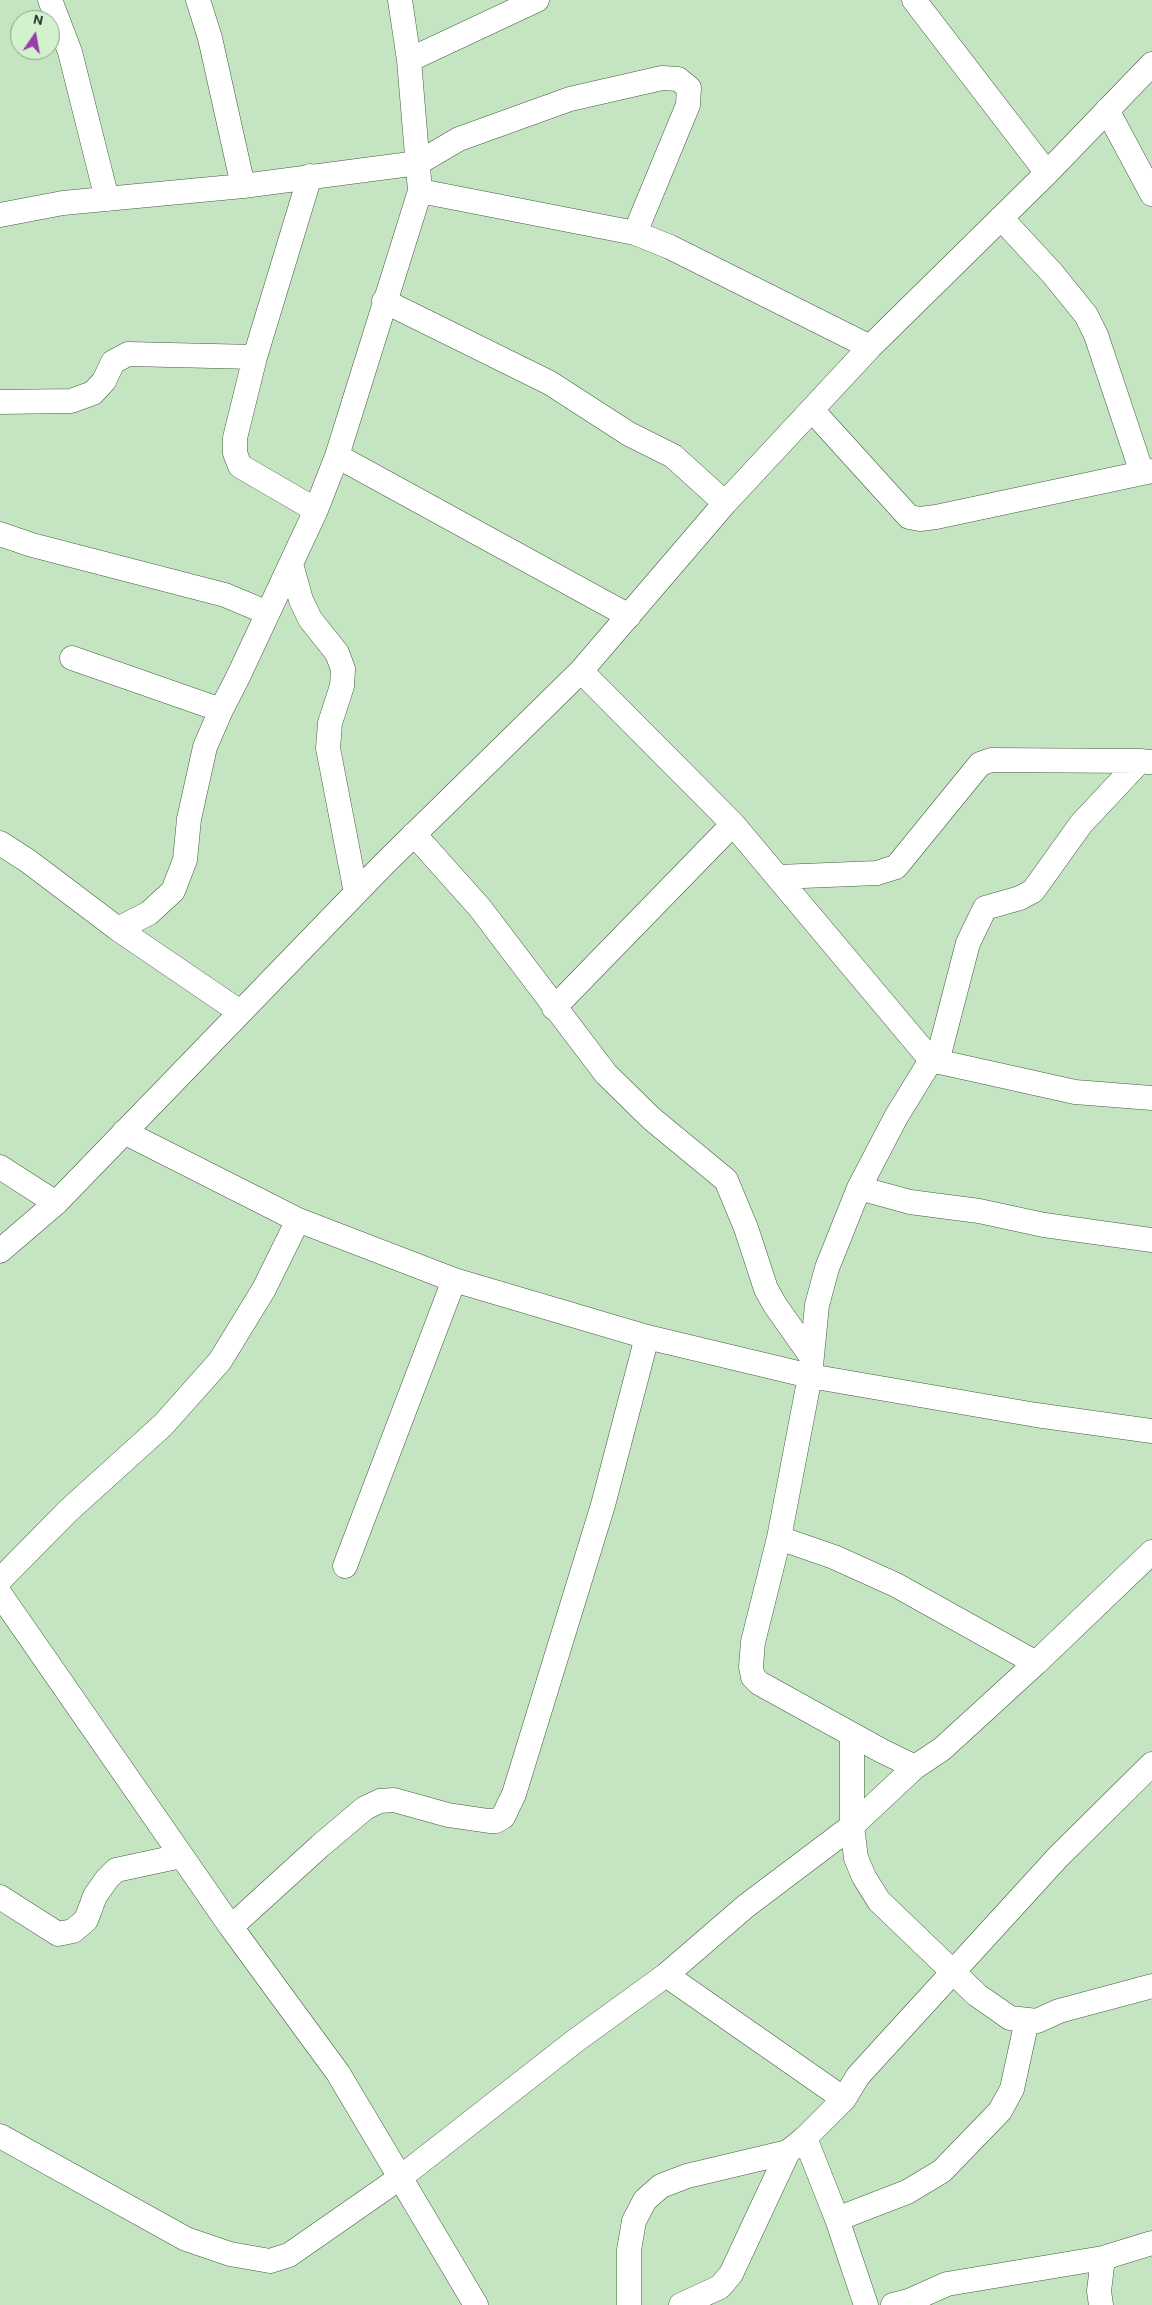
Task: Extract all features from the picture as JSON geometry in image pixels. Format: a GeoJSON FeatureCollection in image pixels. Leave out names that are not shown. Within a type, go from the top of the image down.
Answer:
{"type":"FeatureCollection","features":[{"type":"Feature","properties":{"kind":"street"},"geometry":{"type":"LineString","coordinates":[[50,0],[70,52],[108,199]]}},
{"type":"Feature","properties":{"kind":"street"},"geometry":{"type":"LineString","coordinates":[[198,0],[210,38],[243,186]]}},
{"type":"Feature","properties":{"kind":"street"},"geometry":{"type":"LineString","coordinates":[[118,929],[149,913],[173,891],[185,860],[189,819],[205,747],[316,510],[336,456],[420,191],[409,60],[400,0]]}},
{"type":"Feature","properties":{"kind":"street"},"geometry":{"type":"LineString","coordinates":[[409,60],[537,0]]}},
{"type":"Feature","properties":{"kind":"street"},"geometry":{"type":"LineString","coordinates":[[914,0],[1047,173]]}},
{"type":"Feature","properties":{"kind":"street"},"geometry":{"type":"LineString","coordinates":[[0,1251],[56,1203],[414,834],[581,671],[725,503],[870,347],[1047,173],[1152,64]]}},
{"type":"Feature","properties":{"kind":"street"},"geometry":{"type":"LineString","coordinates":[[0,215],[64,203],[243,186],[418,163],[459,139],[570,99],[662,78],[678,79],[689,88],[688,105],[635,233]]}},
{"type":"Feature","properties":{"kind":"street"},"geometry":{"type":"LineString","coordinates":[[1107,110],[1152,194]]}},
{"type":"Feature","properties":{"kind":"street"},"geometry":{"type":"LineString","coordinates":[[310,176],[254,357],[235,438],[235,453],[240,466],[316,510]]}},
{"type":"Feature","properties":{"kind":"street"},"geometry":{"type":"LineString","coordinates":[[420,191],[635,233],[670,247],[870,347]]}},
{"type":"Feature","properties":{"kind":"street"},"geometry":{"type":"LineString","coordinates":[[812,410],[909,517],[920,519],[936,517],[1147,472],[1096,335],[1086,315],[1052,273],[1001,218]]}},
{"type":"Feature","properties":{"kind":"street"},"geometry":{"type":"LineString","coordinates":[[384,302],[550,383],[629,434],[673,456],[725,503]]}},
{"type":"Feature","properties":{"kind":"street"},"geometry":{"type":"LineString","coordinates":[[0,402],[71,400],[93,393],[104,381],[113,362],[128,354],[254,357]]}},
{"type":"Feature","properties":{"kind":"street"},"geometry":{"type":"LineString","coordinates":[[336,456],[629,616]]}},
{"type":"Feature","properties":{"kind":"street"},"geometry":{"type":"LineString","coordinates":[[0,534],[32,545],[225,595],[268,613]]}},
{"type":"Feature","properties":{"kind":"street"},"geometry":{"type":"LineString","coordinates":[[291,564],[301,600],[310,620],[337,653],[343,669],[342,686],[330,723],[328,748],[356,893]]}},
{"type":"Feature","properties":{"kind":"street"},"geometry":{"type":"LineString","coordinates":[[72,658],[221,710]]}},
{"type":"Feature","properties":{"kind":"street"},"geometry":{"type":"LineString","coordinates":[[581,671],[733,824],[934,1061],[1075,1092],[1152,1098]]}},
{"type":"Feature","properties":{"kind":"street"},"geometry":{"type":"LineString","coordinates":[[778,877],[876,873],[896,867],[980,764],[991,760],[1146,762]]}},
{"type":"Feature","properties":{"kind":"street"},"geometry":{"type":"LineString","coordinates":[[915,1767],[852,1735],[759,1683],[753,1677],[750,1667],[753,1642],[779,1538],[811,1366],[816,1305],[827,1268],[859,1188],[896,1117],[934,1061],[968,943],[985,908],[1020,898],[1033,891],[1081,824],[1146,762]]}},
{"type":"Feature","properties":{"kind":"street"},"geometry":{"type":"LineString","coordinates":[[554,1008],[733,824]]}},
{"type":"Feature","properties":{"kind":"street"},"geometry":{"type":"LineString","coordinates":[[414,834],[480,908],[554,1008],[606,1074],[652,1118],[726,1180],[746,1228],[766,1289],[811,1366]]}},
{"type":"Feature","properties":{"kind":"street"},"geometry":{"type":"LineString","coordinates":[[0,843],[28,861],[118,929],[240,1012]]}},
{"type":"Feature","properties":{"kind":"street"},"geometry":{"type":"LineString","coordinates":[[124,1132],[298,1220],[454,1280],[647,1337],[811,1366],[1036,1415],[1152,1431]]}},
{"type":"Feature","properties":{"kind":"street"},"geometry":{"type":"LineString","coordinates":[[0,1167],[56,1203]]}},
{"type":"Feature","properties":{"kind":"street"},"geometry":{"type":"LineString","coordinates":[[859,1188],[910,1202],[970,1210],[1044,1225],[1152,1240]]}},
{"type":"Feature","properties":{"kind":"street"},"geometry":{"type":"LineString","coordinates":[[0,1580],[68,1511],[163,1425],[220,1361],[264,1289],[298,1220]]}},
{"type":"Feature","properties":{"kind":"street"},"geometry":{"type":"LineString","coordinates":[[345,1566],[454,1280]]}},
{"type":"Feature","properties":{"kind":"street"},"geometry":{"type":"LineString","coordinates":[[231,1927],[320,1846],[365,1808],[380,1801],[394,1800],[448,1814],[489,1821],[496,1821],[503,1817],[514,1794],[603,1505],[647,1337]]}},
{"type":"Feature","properties":{"kind":"street"},"geometry":{"type":"LineString","coordinates":[[779,1538],[834,1557],[896,1585],[1036,1663]]}},
{"type":"Feature","properties":{"kind":"street"},"geometry":{"type":"LineString","coordinates":[[0,2136],[186,2239],[230,2254],[270,2261],[289,2255],[401,2177],[576,2041],[666,1975],[746,1906],[852,1826],[915,1767],[942,1749],[1036,1663],[1152,1552]]}},
{"type":"Feature","properties":{"kind":"street"},"geometry":{"type":"LineString","coordinates":[[0,1594],[231,1927],[338,2073],[476,2305]]}},
{"type":"Feature","properties":{"kind":"street"},"geometry":{"type":"LineString","coordinates":[[852,1735],[852,1826],[856,1858],[864,1877],[879,1900],[977,1995],[1010,2018],[1036,2021],[1059,2011],[1152,1986]]}},
{"type":"Feature","properties":{"kind":"street"},"geometry":{"type":"LineString","coordinates":[[681,2305],[720,2287],[731,2274],[796,2145],[844,2099],[858,2076],[1058,1857],[1152,1764]]}},
{"type":"Feature","properties":{"kind":"street"},"geometry":{"type":"LineString","coordinates":[[0,1897],[58,1934],[73,1931],[86,1920],[96,1896],[107,1879],[116,1870],[181,1856]]}},
{"type":"Feature","properties":{"kind":"street"},"geometry":{"type":"LineString","coordinates":[[666,1975],[844,2099]]}},
{"type":"Feature","properties":{"kind":"street"},"geometry":{"type":"LineString","coordinates":[[837,2219],[907,2192],[942,2171],[1000,2112],[1012,2089],[1027,2020]]}},
{"type":"Feature","properties":{"kind":"street"},"geometry":{"type":"LineString","coordinates":[[796,2145],[837,2219],[866,2305]]}},
{"type":"Feature","properties":{"kind":"street"},"geometry":{"type":"LineString","coordinates":[[629,2305],[629,2250],[634,2222],[645,2200],[661,2186],[687,2176],[796,2145]]}},
{"type":"Feature","properties":{"kind":"street"},"geometry":{"type":"LineString","coordinates":[[893,2305],[909,2301],[947,2284],[1103,2258],[1152,2243]]}},
{"type":"Feature","properties":{"kind":"street"},"geometry":{"type":"LineString","coordinates":[[1101,2305],[1099,2292],[1103,2258]]}}]}
